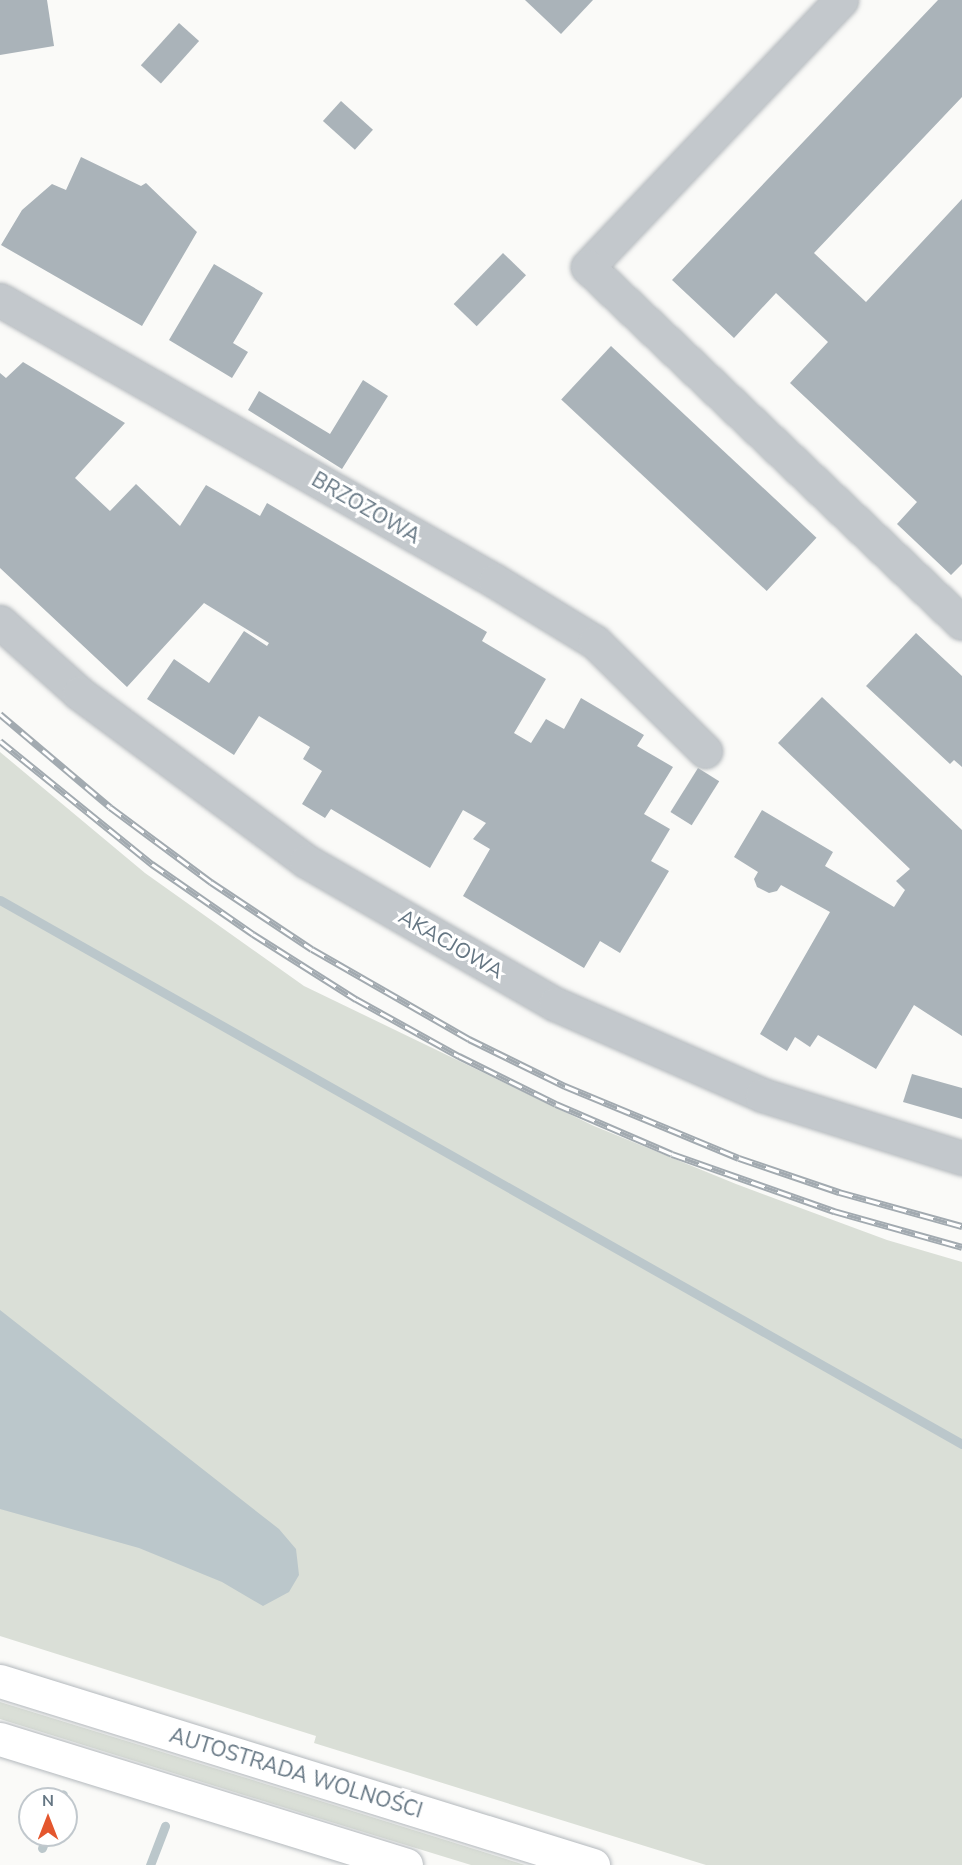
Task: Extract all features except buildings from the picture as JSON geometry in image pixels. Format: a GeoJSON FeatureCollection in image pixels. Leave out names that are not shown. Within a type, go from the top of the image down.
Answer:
{"type":"FeatureCollection","features":[{"type":"Feature","properties":{"kind":"highway","name":"AUTOSTRADA WOLNOŚCI"},"geometry":{"type":"LineString","coordinates":[[0,1681],[593,1865]]}},
{"type":"Feature","properties":{"kind":"highway"},"geometry":{"type":"LineString","coordinates":[[0,1739],[406,1865]]}},
{"type":"Feature","properties":{"kind":"street"},"geometry":{"type":"LineString","coordinates":[[841,0],[588,267],[962,623]]}},
{"type":"Feature","properties":{"kind":"street","name":"BRZOZOWA"},"geometry":{"type":"LineString","coordinates":[[0,300],[495,581],[595,642],[705,752]]}},
{"type":"Feature","properties":{"kind":"street","name":"AKACJOWA"},"geometry":{"type":"LineString","coordinates":[[0,622],[79,693],[306,861],[555,1004],[762,1095],[962,1158]]}},
{"type":"Feature","properties":{"kind":"shaded area"},"geometry":{"type":"Polygon","coordinates":[[[0,752],[145,873],[304,986],[594,1126],[736,1184],[887,1240],[962,1262],[962,1865],[706,1865],[314,1743],[316,1736],[0,1636],[0,752]]]}},
{"type":"Feature","properties":{"kind":"shaded area"},"geometry":{"type":"Polygon","coordinates":[[[0,1310],[279,1529],[296,1549],[299,1575],[289,1592],[263,1606],[222,1582],[139,1548],[0,1509],[0,1310]]]}},
{"type":"Feature","properties":{"kind":"shaded area"},"geometry":{"type":"Polygon","coordinates":[[[0,1702],[525,1865],[471,1865],[305,1814],[0,1719],[0,1702]]]}},
{"type":"Feature","properties":{"kind":"waterway"},"geometry":{"type":"LineString","coordinates":[[0,900],[962,1444]]}},
{"type":"Feature","properties":{"kind":"waterway"},"geometry":{"type":"LineString","coordinates":[[150,1865],[165,1826]]}},
{"type":"Feature","properties":{"kind":"railway"},"geometry":{"type":"LineString","coordinates":[[0,714],[110,807],[211,882],[312,949],[469,1039],[565,1086],[739,1158],[839,1192],[962,1226]]}},
{"type":"Feature","properties":{"kind":"railway"},"geometry":{"type":"LineString","coordinates":[[0,741],[152,864],[253,934],[356,999],[459,1056],[556,1104],[672,1154],[834,1211],[962,1247]]}}]}
